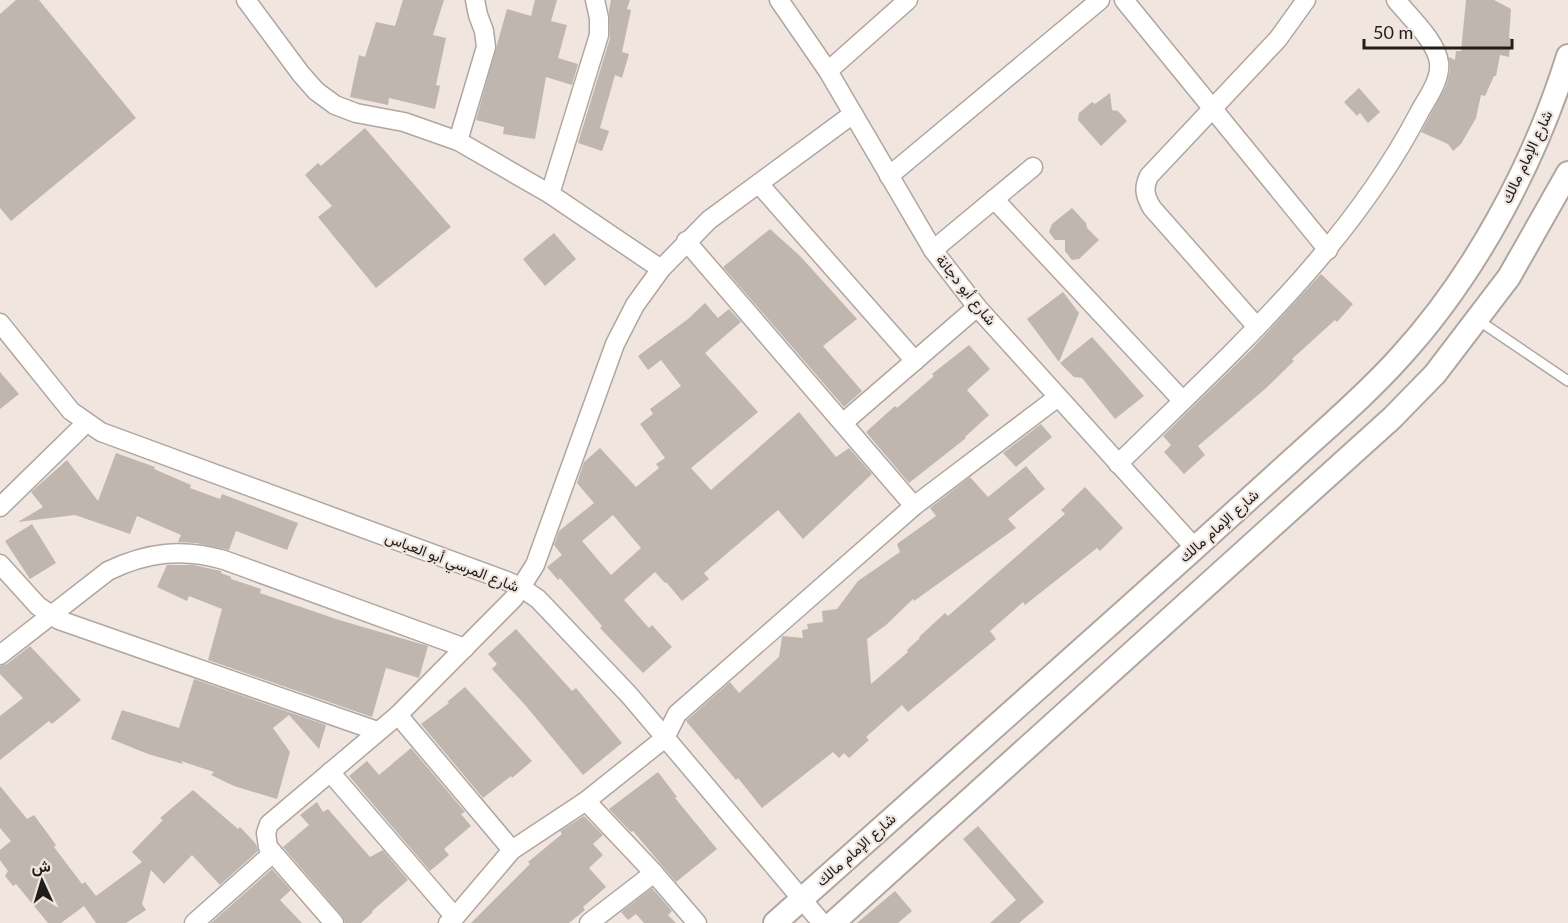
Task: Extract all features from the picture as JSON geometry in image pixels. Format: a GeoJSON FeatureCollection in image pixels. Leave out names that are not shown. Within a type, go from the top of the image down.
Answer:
{"type":"FeatureCollection","features":[{"type":"Feature","properties":{"kind":"street"},"geometry":{"type":"LineString","coordinates":[[246,0],[301,74],[316,91],[334,105],[356,113],[404,122],[458,141],[550,194],[661,269]]}},
{"type":"Feature","properties":{"kind":"street"},"geometry":{"type":"LineString","coordinates":[[458,141],[486,47],[475,0]]}},
{"type":"Feature","properties":{"kind":"street"},"geometry":{"type":"LineString","coordinates":[[550,194],[598,35],[599,18],[595,0]]}},
{"type":"Feature","properties":{"kind":"street","name":"شارع أبو دجانة"},"geometry":{"type":"LineString","coordinates":[[779,0],[828,71],[933,250],[977,307],[1195,548]]}},
{"type":"Feature","properties":{"kind":"street"},"geometry":{"type":"LineString","coordinates":[[828,71],[908,0]]}},
{"type":"Feature","properties":{"kind":"street"},"geometry":{"type":"LineString","coordinates":[[890,177],[1100,0]]}},
{"type":"Feature","properties":{"kind":"street"},"geometry":{"type":"LineString","coordinates":[[1124,0],[1328,250]]}},
{"type":"Feature","properties":{"kind":"street"},"geometry":{"type":"LineString","coordinates":[[1257,327],[1152,208],[1146,198],[1144,186],[1149,176],[1278,39],[1306,0]]}},
{"type":"Feature","properties":{"kind":"street"},"geometry":{"type":"LineString","coordinates":[[1118,464],[1257,327],[1328,250],[1388,167],[1438,78],[1440,65],[1437,53],[1396,0]]}},
{"type":"Feature","properties":{"kind":"street","name":"شارع الإمام مالك"},"geometry":{"type":"LineString","coordinates":[[774,923],[1195,548],[1368,391],[1402,355],[1434,316],[1501,213],[1531,154],[1557,91],[1568,56]]}},
{"type":"Feature","properties":{"kind":"street"},"geometry":{"type":"LineString","coordinates":[[334,923],[273,853],[267,842],[266,833],[269,824],[398,715],[505,608],[522,588],[535,565],[615,344],[635,305],[661,269],[710,220],[853,114]]}},
{"type":"Feature","properties":{"kind":"street"},"geometry":{"type":"LineString","coordinates":[[933,250],[1033,167]]}},
{"type":"Feature","properties":{"kind":"street"},"geometry":{"type":"LineString","coordinates":[[833,923],[1392,418],[1435,374],[1509,277],[1568,173]]}},
{"type":"Feature","properties":{"kind":"street"},"geometry":{"type":"LineString","coordinates":[[759,184],[915,361]]}},
{"type":"Feature","properties":{"kind":"street"},"geometry":{"type":"LineString","coordinates":[[994,200],[1182,400]]}},
{"type":"Feature","properties":{"kind":"street"},"geometry":{"type":"LineString","coordinates":[[686,242],[914,506]]}},
{"type":"Feature","properties":{"kind":"street"},"geometry":{"type":"LineString","coordinates":[[844,423],[977,307]]}},
{"type":"Feature","properties":{"kind":"street","name":"شارع المرسي أبو العباس"},"geometry":{"type":"LineString","coordinates":[[0,323],[71,411],[101,432],[522,588],[538,599],[592,654],[822,923]]}},
{"type":"Feature","properties":{"kind":"street"},"geometry":{"type":"LineString","coordinates":[[330,772],[452,920],[512,850],[586,801],[665,738],[676,714],[914,506],[1058,397]]}},
{"type":"Feature","properties":{"kind":"street"},"geometry":{"type":"LineString","coordinates":[[0,507],[86,423]]}},
{"type":"Feature","properties":{"kind":"street"},"geometry":{"type":"LineString","coordinates":[[0,655],[108,570],[126,562],[165,552],[185,552],[224,560],[465,648]]}},
{"type":"Feature","properties":{"kind":"street"},"geometry":{"type":"LineString","coordinates":[[0,564],[38,606],[50,615],[377,731]]}},
{"type":"Feature","properties":{"kind":"street"},"geometry":{"type":"LineString","coordinates":[[398,715],[512,850]]}},
{"type":"Feature","properties":{"kind":"street"},"geometry":{"type":"LineString","coordinates":[[586,801],[654,873],[697,923]]}},
{"type":"Feature","properties":{"kind":"street"},"geometry":{"type":"LineString","coordinates":[[194,923],[273,853]]}},
{"type":"Feature","properties":{"kind":"street"},"geometry":{"type":"LineString","coordinates":[[589,923],[654,873]]}},
{"type":"Feature","properties":{"kind":"lane"},"geometry":{"type":"LineString","coordinates":[[1476,319],[1568,381]]}},
{"type":"Feature","properties":{"kind":"building"},"geometry":{"type":"Polygon","coordinates":[[[16,0],[39,0],[136,118],[11,221],[0,208],[0,14],[16,0]]]}},
{"type":"Feature","properties":{"kind":"building"},"geometry":{"type":"Polygon","coordinates":[[[403,0],[444,0],[433,35],[446,38],[436,85],[440,86],[435,109],[389,98],[388,105],[350,97],[359,55],[365,57],[376,22],[395,26],[403,0]]]}},
{"type":"Feature","properties":{"kind":"building"},"geometry":{"type":"Polygon","coordinates":[[[535,0],[557,0],[551,21],[567,25],[558,58],[578,64],[572,85],[546,77],[535,139],[503,134],[504,127],[476,120],[507,9],[531,16],[535,0]]]}},
{"type":"Feature","properties":{"kind":"building"},"geometry":{"type":"Polygon","coordinates":[[[611,0],[630,0],[627,9],[631,10],[622,52],[629,54],[622,78],[615,75],[600,128],[609,131],[602,151],[578,143],[610,38],[611,0]]]}},
{"type":"Feature","properties":{"kind":"building"},"geometry":{"type":"Polygon","coordinates":[[[1466,0],[1494,0],[1511,9],[1509,38],[1511,38],[1509,57],[1500,55],[1496,76],[1485,96],[1481,95],[1476,118],[1461,144],[1453,151],[1448,144],[1421,132],[1446,86],[1450,71],[1449,57],[1455,60],[1456,51],[1461,51],[1466,0]]]}},
{"type":"Feature","properties":{"kind":"building"},"geometry":{"type":"Polygon","coordinates":[[[1359,88],[1380,112],[1368,123],[1360,113],[1357,116],[1344,102],[1359,88]]]}},
{"type":"Feature","properties":{"kind":"building"},"geometry":{"type":"Polygon","coordinates":[[[1110,93],[1112,110],[1118,111],[1127,121],[1101,146],[1078,120],[1079,113],[1092,102],[1095,104],[1110,93]]]}},
{"type":"Feature","properties":{"kind":"building"},"geometry":{"type":"Polygon","coordinates":[[[365,128],[451,227],[376,288],[318,217],[332,206],[305,175],[318,163],[321,166],[365,128]]]}},
{"type":"Feature","properties":{"kind":"building"},"geometry":{"type":"Polygon","coordinates":[[[1072,208],[1099,240],[1079,259],[1072,260],[1065,251],[1065,240],[1055,240],[1049,232],[1052,224],[1072,208]]]}},
{"type":"Feature","properties":{"kind":"building"},"geometry":{"type":"Polygon","coordinates":[[[770,229],[800,256],[857,319],[823,346],[862,391],[844,407],[723,267],[770,229]]]}},
{"type":"Feature","properties":{"kind":"building"},"geometry":{"type":"Polygon","coordinates":[[[554,233],[576,259],[545,286],[523,259],[554,233]]]}},
{"type":"Feature","properties":{"kind":"building"},"geometry":{"type":"Polygon","coordinates":[[[1321,274],[1353,304],[1337,322],[1335,320],[1292,359],[1294,361],[1265,389],[1198,446],[1205,455],[1184,474],[1164,452],[1171,445],[1163,436],[1251,350],[1321,274]]]}},
{"type":"Feature","properties":{"kind":"building"},"geometry":{"type":"Polygon","coordinates":[[[1063,292],[1079,313],[1059,362],[1027,319],[1063,292]]]}},
{"type":"Feature","properties":{"kind":"building"},"geometry":{"type":"Polygon","coordinates":[[[705,303],[718,318],[729,309],[741,322],[705,353],[758,412],[691,468],[711,490],[799,412],[836,457],[849,448],[872,474],[803,539],[778,510],[704,573],[709,579],[682,601],[655,572],[624,600],[649,628],[652,625],[672,647],[643,673],[600,628],[602,626],[560,578],[558,580],[547,567],[562,555],[554,545],[559,531],[594,503],[577,483],[584,462],[600,448],[636,487],[659,468],[656,464],[665,458],[640,424],[653,414],[650,409],[681,386],[661,360],[648,370],[638,356],[688,319],[705,303]],[[613,515],[582,541],[611,575],[641,548],[613,515]]]}},
{"type":"Feature","properties":{"kind":"building"},"geometry":{"type":"Polygon","coordinates":[[[1092,337],[1144,396],[1115,419],[1082,378],[1074,377],[1060,363],[1092,337]]]}},
{"type":"Feature","properties":{"kind":"building"},"geometry":{"type":"Polygon","coordinates":[[[969,345],[990,369],[967,390],[989,415],[966,438],[909,483],[866,432],[969,345]]]}},
{"type":"Feature","properties":{"kind":"building"},"geometry":{"type":"Polygon","coordinates":[[[0,372],[19,394],[0,409],[0,372]]]}},
{"type":"Feature","properties":{"kind":"building"},"geometry":{"type":"Polygon","coordinates":[[[1041,424],[1052,437],[1016,467],[1003,453],[1041,424]]]}},
{"type":"Feature","properties":{"kind":"building"},"geometry":{"type":"Polygon","coordinates":[[[116,453],[155,467],[154,469],[191,485],[190,488],[220,499],[222,494],[298,523],[287,550],[236,531],[229,550],[196,543],[178,542],[181,535],[137,516],[130,534],[75,515],[18,522],[43,507],[31,492],[67,460],[98,501],[116,453]]]}},
{"type":"Feature","properties":{"kind":"building"},"geometry":{"type":"Polygon","coordinates":[[[1026,466],[1045,489],[1008,519],[1016,528],[914,601],[913,599],[886,625],[867,639],[871,684],[908,652],[907,650],[919,637],[945,613],[948,616],[1065,514],[1061,510],[1085,487],[1123,528],[1100,551],[1097,548],[1025,605],[1023,602],[990,631],[996,639],[908,712],[902,705],[866,737],[869,740],[849,758],[844,753],[839,758],[833,752],[762,808],[686,721],[730,682],[739,693],[779,657],[783,636],[803,638],[802,630],[808,629],[807,624],[823,622],[822,611],[837,609],[858,581],[900,552],[897,544],[936,516],[930,508],[970,477],[988,497],[1026,466]]]}},
{"type":"Feature","properties":{"kind":"building"},"geometry":{"type":"Polygon","coordinates":[[[32,524],[56,563],[30,579],[5,541],[32,524]]]}},
{"type":"Feature","properties":{"kind":"building"},"geometry":{"type":"Polygon","coordinates":[[[167,565],[193,565],[221,571],[231,579],[261,589],[260,593],[339,620],[428,646],[419,678],[386,668],[372,717],[208,660],[222,609],[189,596],[187,601],[157,587],[167,565]]]}},
{"type":"Feature","properties":{"kind":"building"},"geometry":{"type":"Polygon","coordinates":[[[516,629],[572,691],[576,688],[622,743],[583,775],[492,669],[497,664],[488,654],[516,629]]]}},
{"type":"Feature","properties":{"kind":"building"},"geometry":{"type":"Polygon","coordinates":[[[30,646],[81,700],[52,724],[49,721],[0,760],[0,716],[23,698],[0,674],[0,666],[7,664],[30,646]]]}},
{"type":"Feature","properties":{"kind":"building"},"geometry":{"type":"Polygon","coordinates":[[[194,679],[326,725],[319,749],[289,715],[273,728],[290,752],[277,799],[234,786],[211,775],[214,772],[181,761],[183,764],[148,754],[111,739],[122,710],[179,728],[194,679]]]}},
{"type":"Feature","properties":{"kind":"building"},"geometry":{"type":"Polygon","coordinates":[[[465,687],[532,761],[483,798],[421,724],[449,703],[447,702],[465,687]]]}},
{"type":"Feature","properties":{"kind":"building"},"geometry":{"type":"Polygon","coordinates":[[[411,748],[465,812],[461,814],[471,826],[444,849],[449,855],[430,871],[349,776],[367,761],[379,775],[411,748]]]}},
{"type":"Feature","properties":{"kind":"building"},"geometry":{"type":"Polygon","coordinates":[[[658,772],[677,797],[675,798],[717,849],[676,882],[633,831],[631,832],[609,809],[658,772]]]}},
{"type":"Feature","properties":{"kind":"building"},"geometry":{"type":"Polygon","coordinates":[[[0,786],[27,819],[34,815],[56,845],[54,847],[82,884],[85,882],[96,896],[142,862],[132,852],[163,820],[160,818],[193,790],[238,829],[240,827],[256,844],[258,851],[220,885],[192,855],[164,884],[151,870],[142,904],[146,910],[126,923],[96,923],[84,906],[61,923],[48,923],[16,884],[13,886],[5,876],[8,871],[0,860],[0,850],[11,841],[0,828],[0,786]]]}},
{"type":"Feature","properties":{"kind":"building"},"geometry":{"type":"Polygon","coordinates":[[[317,802],[323,812],[328,809],[370,857],[383,850],[408,880],[361,923],[345,923],[342,916],[283,847],[309,825],[300,815],[317,802]]]}},
{"type":"Feature","properties":{"kind":"building"},"geometry":{"type":"Polygon","coordinates":[[[584,816],[603,835],[593,844],[603,855],[589,868],[606,887],[583,907],[585,910],[569,923],[471,923],[530,864],[528,862],[562,834],[560,831],[584,816]]]}},
{"type":"Feature","properties":{"kind":"building"},"geometry":{"type":"Polygon","coordinates":[[[978,826],[1044,902],[1019,923],[990,923],[1016,900],[963,839],[978,826]]]}},
{"type":"Feature","properties":{"kind":"building"},"geometry":{"type":"Polygon","coordinates":[[[272,869],[291,890],[280,900],[302,923],[211,923],[272,869]]]}},
{"type":"Feature","properties":{"kind":"building"},"geometry":{"type":"Polygon","coordinates":[[[652,888],[672,911],[668,915],[676,923],[644,923],[636,914],[628,920],[621,912],[652,888]]]}},
{"type":"Feature","properties":{"kind":"building"},"geometry":{"type":"Polygon","coordinates":[[[895,891],[912,911],[898,923],[857,923],[895,891]]]}}]}
